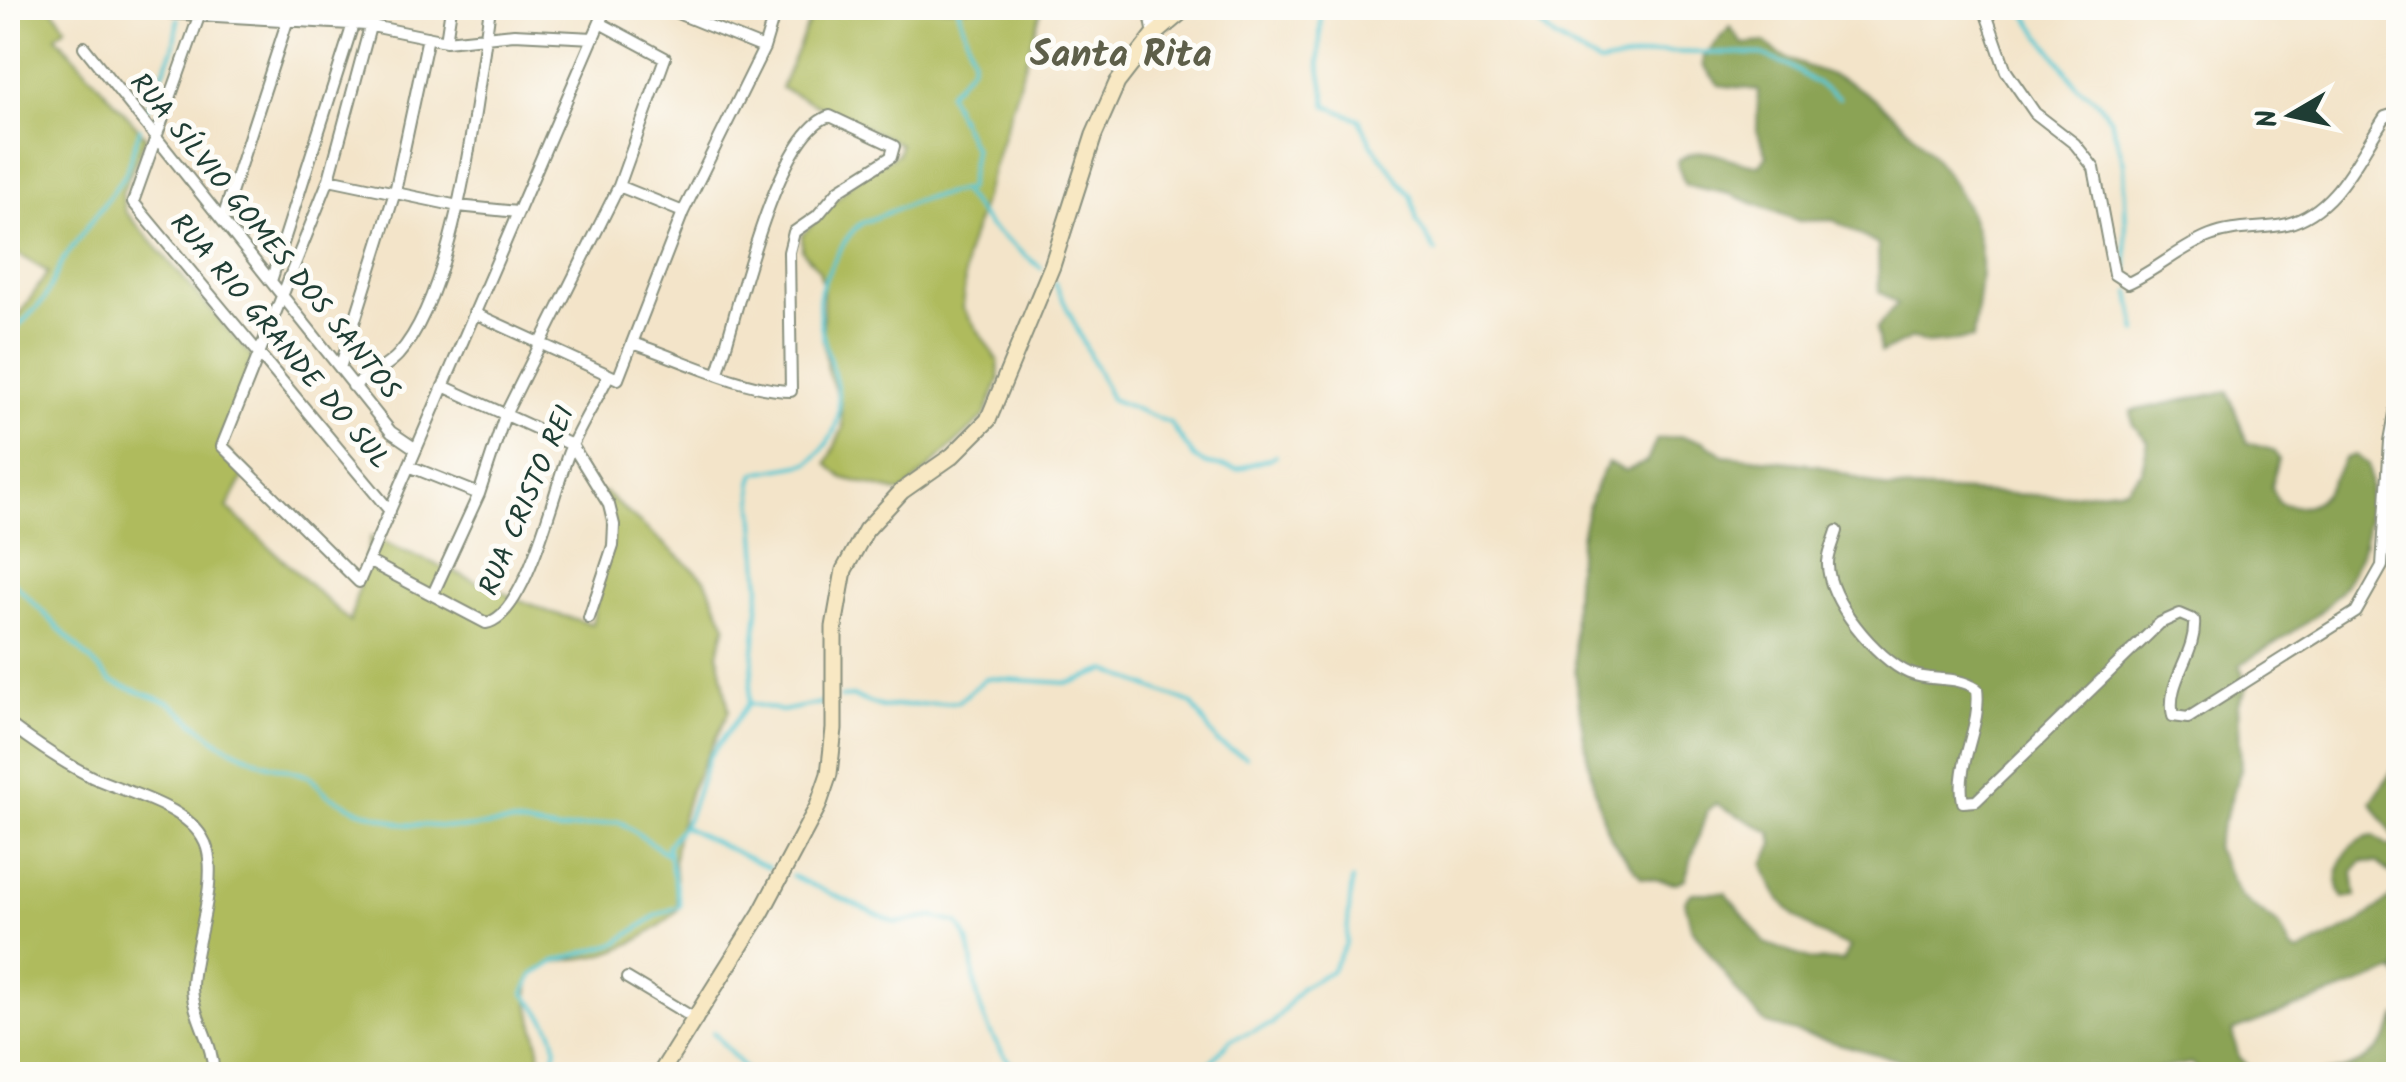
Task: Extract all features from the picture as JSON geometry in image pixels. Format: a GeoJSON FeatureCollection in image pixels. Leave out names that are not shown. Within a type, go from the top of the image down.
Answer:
{"type":"FeatureCollection","features":[{"type":"Feature","properties":{"kind":"main road"},"geometry":{"type":"LineString","coordinates":[[660,1074],[697,1020],[804,836],[829,774],[834,729],[834,627],[844,570],[866,530],[902,491],[952,456],[988,420],[1052,266],[1094,134],[1117,83],[1154,35],[1186,8]]}},
{"type":"Feature","properties":{"kind":"street"},"geometry":{"type":"LineString","coordinates":[[376,8],[368,25],[329,179],[286,295],[222,446],[360,582],[606,8]]}},
{"type":"Feature","properties":{"kind":"street"},"geometry":{"type":"LineString","coordinates":[[446,41],[452,8]]}},
{"type":"Feature","properties":{"kind":"street"},"geometry":{"type":"LineString","coordinates":[[353,386],[396,358],[413,334],[458,206],[490,8]]}},
{"type":"Feature","properties":{"kind":"street"},"geometry":{"type":"LineString","coordinates":[[665,8],[685,12],[764,48]]}},
{"type":"Feature","properties":{"kind":"street","name":"RUA CRISTO REI"},"geometry":{"type":"LineString","coordinates":[[368,561],[486,623],[503,617],[519,592],[572,445],[633,343],[683,212],[764,48],[776,8]]}},
{"type":"Feature","properties":{"kind":"street"},"geometry":{"type":"LineString","coordinates":[[1154,35],[1151,19],[1162,8]]}},
{"type":"Feature","properties":{"kind":"street"},"geometry":{"type":"LineString","coordinates":[[1984,8],[2006,70],[2035,113],[2075,144],[2094,168],[2114,274],[2128,283],[2156,271],[2207,236],[2285,224],[2313,214],[2340,189],[2385,117],[2398,113]]}},
{"type":"Feature","properties":{"kind":"street"},"geometry":{"type":"LineString","coordinates":[[131,10],[203,10],[368,25],[446,41],[486,37],[594,38]]}},
{"type":"Feature","properties":{"kind":"street"},"geometry":{"type":"LineString","coordinates":[[157,138],[203,10]]}},
{"type":"Feature","properties":{"kind":"street"},"geometry":{"type":"LineString","coordinates":[[223,218],[288,19]]}},
{"type":"Feature","properties":{"kind":"street"},"geometry":{"type":"LineString","coordinates":[[433,594],[478,494],[505,414],[620,186],[665,58],[600,23]]}},
{"type":"Feature","properties":{"kind":"street"},"geometry":{"type":"LineString","coordinates":[[272,278],[353,24]]}},
{"type":"Feature","properties":{"kind":"street"},"geometry":{"type":"LineString","coordinates":[[340,368],[396,192],[428,37]]}},
{"type":"Feature","properties":{"kind":"street","name":"RUA SÍLVIO GOMES DOS SANTOS"},"geometry":{"type":"LineString","coordinates":[[84,47],[286,295],[353,386],[391,432],[416,449]]}},
{"type":"Feature","properties":{"kind":"street"},"geometry":{"type":"LineString","coordinates":[[633,343],[718,372],[776,391],[791,391],[789,252],[794,232],[817,216],[839,190],[891,157],[894,146],[830,116],[809,128],[755,236],[740,308],[718,372]]}},
{"type":"Feature","properties":{"kind":"street","name":"RUA RIO GRANDE DO SUL"},"geometry":{"type":"LineString","coordinates":[[157,138],[134,202],[390,511]]}},
{"type":"Feature","properties":{"kind":"street"},"geometry":{"type":"LineString","coordinates":[[329,179],[458,206],[517,212]]}},
{"type":"Feature","properties":{"kind":"street"},"geometry":{"type":"LineString","coordinates":[[620,186],[683,212]]}},
{"type":"Feature","properties":{"kind":"street"},"geometry":{"type":"LineString","coordinates":[[474,313],[614,377]]}},
{"type":"Feature","properties":{"kind":"street"},"geometry":{"type":"LineString","coordinates":[[443,386],[572,445],[609,505],[614,525],[613,546],[589,618]]}},
{"type":"Feature","properties":{"kind":"street"},"geometry":{"type":"LineString","coordinates":[[1837,531],[1827,564],[1846,614],[1886,660],[1913,675],[1962,678],[1977,689],[1979,704],[1960,787],[1963,802],[1976,802],[2160,623],[2180,614],[2194,620],[2196,636],[2170,701],[2173,716],[2188,718],[2356,612],[2382,566],[2390,441],[2398,397]]}},
{"type":"Feature","properties":{"kind":"street"},"geometry":{"type":"LineString","coordinates":[[409,466],[478,494]]}},
{"type":"Feature","properties":{"kind":"street"},"geometry":{"type":"LineString","coordinates":[[8,723],[94,778],[157,801],[197,833],[207,849],[206,893],[192,986],[196,1016],[214,1062],[213,1074]]}},
{"type":"Feature","properties":{"kind":"street"},"geometry":{"type":"LineString","coordinates":[[627,978],[697,1020]]}},
{"type":"Feature","properties":{"kind":"green space"},"geometry":{"type":"Polygon","coordinates":[[[8,8],[52,8],[66,27],[56,36],[146,137],[122,193],[125,211],[253,358],[220,441],[245,474],[227,508],[350,622],[371,537],[549,612],[592,624],[609,532],[600,495],[604,492],[705,579],[726,625],[718,653],[729,711],[690,790],[677,835],[674,861],[678,909],[652,932],[630,944],[596,956],[553,963],[531,978],[529,1001],[539,1048],[537,1069],[513,1062],[497,1074],[8,1074],[8,332],[48,272],[14,252],[8,261],[8,8]]]}},
{"type":"Feature","properties":{"kind":"green space"},"geometry":{"type":"Polygon","coordinates":[[[815,8],[1042,8],[966,256],[963,308],[998,361],[999,380],[984,417],[902,493],[843,478],[827,464],[843,428],[840,401],[829,375],[823,340],[823,285],[819,270],[802,250],[802,235],[863,172],[898,154],[900,144],[781,88],[815,8]]]}},
{"type":"Feature","properties":{"kind":"green space"},"geometry":{"type":"Polygon","coordinates":[[[1730,27],[1743,44],[1765,42],[1794,61],[1848,82],[1889,111],[1930,152],[1963,200],[1980,247],[1973,339],[1927,344],[1912,338],[1881,353],[1876,329],[1897,304],[1879,291],[1878,245],[1833,220],[1799,221],[1730,194],[1685,185],[1677,162],[1687,155],[1707,152],[1760,165],[1767,155],[1757,132],[1758,90],[1719,85],[1703,65],[1704,57],[1730,27]]]}},
{"type":"Feature","properties":{"kind":"green space"},"geometry":{"type":"Polygon","coordinates":[[[2228,391],[2247,443],[2273,450],[2279,459],[2271,487],[2278,502],[2292,506],[2313,503],[2327,489],[2345,458],[2355,455],[2368,464],[2370,491],[2362,548],[2340,591],[2325,608],[2240,665],[2247,688],[2238,705],[2241,769],[2215,847],[2241,897],[2280,926],[2291,949],[2298,953],[2360,922],[2398,892],[2398,975],[2395,971],[2232,1031],[2239,1058],[2258,1074],[2202,1074],[2192,1063],[2143,1072],[2104,1068],[1996,1074],[2014,1059],[1920,1066],[1766,1024],[1742,998],[1691,927],[1685,901],[1692,893],[1726,893],[1765,943],[1811,960],[1843,961],[1850,947],[1808,926],[1776,893],[1764,864],[1774,844],[1772,833],[1716,804],[1707,811],[1685,879],[1676,883],[1641,877],[1609,834],[1585,742],[1574,642],[1574,591],[1580,543],[1591,500],[1608,463],[1625,471],[1647,462],[1656,440],[1679,436],[1703,441],[1723,455],[1818,465],[1886,488],[2055,496],[2126,488],[2142,470],[2148,441],[2133,425],[2131,411],[2228,391]]]}},
{"type":"Feature","properties":{"kind":"green space"},"geometry":{"type":"Polygon","coordinates":[[[2398,762],[2398,879],[2378,863],[2363,861],[2353,872],[2356,896],[2343,898],[2339,869],[2348,851],[2374,836],[2389,846],[2397,841],[2371,802],[2398,762]]]}},
{"type":"Feature","properties":{"kind":"green space"},"geometry":{"type":"Polygon","coordinates":[[[2398,1015],[2398,1074],[2320,1074],[2348,1068],[2369,1057],[2385,1040],[2398,1015]]]}},
{"type":"Feature","properties":{"kind":"waterway"},"geometry":{"type":"LineString","coordinates":[[501,1074],[513,1066],[544,1070],[556,1051],[551,1030],[524,993],[533,975],[555,961],[617,943],[657,915],[680,906],[667,846],[688,818],[709,757],[749,703],[760,588],[752,482],[755,473],[809,463],[827,443],[836,424],[837,387],[819,303],[824,280],[843,244],[862,223],[922,199],[968,189],[974,150],[948,93],[971,67],[973,58],[958,8]]}},
{"type":"Feature","properties":{"kind":"waterway"},"geometry":{"type":"LineString","coordinates":[[1321,8],[1319,63],[1327,106],[1359,119],[1372,145],[1412,197],[1417,222],[1436,252]]}},
{"type":"Feature","properties":{"kind":"waterway"},"geometry":{"type":"LineString","coordinates":[[1520,8],[1556,39],[1599,64],[1664,52],[1759,54],[1788,65],[1839,98]]}},
{"type":"Feature","properties":{"kind":"waterway"},"geometry":{"type":"LineString","coordinates":[[2021,8],[2077,86],[2097,101],[2111,120],[2124,163],[2127,273]]}},
{"type":"Feature","properties":{"kind":"waterway"},"geometry":{"type":"LineString","coordinates":[[146,111],[173,49],[178,19]]}},
{"type":"Feature","properties":{"kind":"waterway"},"geometry":{"type":"LineString","coordinates":[[8,337],[44,300],[63,260],[125,175],[140,129]]}},
{"type":"Feature","properties":{"kind":"waterway"},"geometry":{"type":"LineString","coordinates":[[962,192],[989,226],[1041,268]]}},
{"type":"Feature","properties":{"kind":"waterway"},"geometry":{"type":"LineString","coordinates":[[1055,283],[1111,399],[1170,423],[1195,458],[1207,464],[1238,469],[1276,456]]}},
{"type":"Feature","properties":{"kind":"waterway"},"geometry":{"type":"LineString","coordinates":[[2130,292],[2137,332]]}},
{"type":"Feature","properties":{"kind":"waterway"},"geometry":{"type":"LineString","coordinates":[[8,577],[112,682],[170,703],[220,743],[263,763],[309,776],[328,795],[356,809],[402,824],[465,828],[512,823],[559,831],[619,821],[667,854]]}},
{"type":"Feature","properties":{"kind":"waterway"},"geometry":{"type":"LineString","coordinates":[[841,698],[852,696],[882,707],[958,702],[986,678],[1069,683],[1107,670],[1192,704],[1218,743],[1246,757]]}},
{"type":"Feature","properties":{"kind":"waterway"},"geometry":{"type":"LineString","coordinates":[[749,703],[782,711],[831,701]]}},
{"type":"Feature","properties":{"kind":"waterway"},"geometry":{"type":"LineString","coordinates":[[684,827],[769,868]]}},
{"type":"Feature","properties":{"kind":"waterway"},"geometry":{"type":"LineString","coordinates":[[792,876],[896,923],[933,917],[958,923],[970,948],[983,1016],[1003,1053],[1020,1074]]}},
{"type":"Feature","properties":{"kind":"waterway"},"geometry":{"type":"LineString","coordinates":[[1209,1064],[1230,1040],[1272,1024],[1302,987],[1331,971],[1346,944],[1352,880]]}},
{"type":"Feature","properties":{"kind":"waterway"},"geometry":{"type":"LineString","coordinates":[[713,1032],[749,1074]]}},
{"type":"Feature","properties":{"kind":"waterway"},"geometry":{"type":"LineString","coordinates":[[1177,1074],[1203,1063],[1232,1074]]}},
{"type":"Feature","properties":{"kind":"district","name":"Santa Rita"},"geometry":{"type":"Point","coordinates":[1121,56]}}]}
